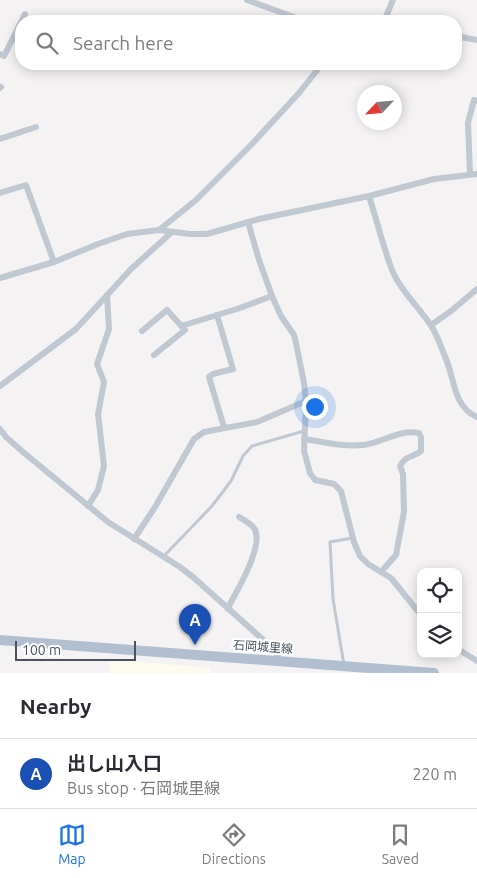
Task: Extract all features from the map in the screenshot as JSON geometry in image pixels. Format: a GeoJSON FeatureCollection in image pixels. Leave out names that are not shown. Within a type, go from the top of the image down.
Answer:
{"type":"FeatureCollection","features":[{"type":"Feature","properties":{"kind":"main road","name":"石岡城里線"},"geometry":{"type":"LineString","coordinates":[[0,640],[280,661],[326,669],[344,666],[434,673]]}},
{"type":"Feature","properties":{"kind":"street"},"geometry":{"type":"LineString","coordinates":[[247,0],[288,15]]}},
{"type":"Feature","properties":{"kind":"street"},"geometry":{"type":"LineString","coordinates":[[387,15],[393,0]]}},
{"type":"Feature","properties":{"kind":"street"},"geometry":{"type":"LineString","coordinates":[[0,54],[4,56],[15,35]]}},
{"type":"Feature","properties":{"kind":"street"},"geometry":{"type":"LineString","coordinates":[[462,37],[477,40]]}},
{"type":"Feature","properties":{"kind":"street"},"geometry":{"type":"LineString","coordinates":[[159,230],[196,200],[299,93],[317,70]]}},
{"type":"Feature","properties":{"kind":"street"},"geometry":{"type":"LineString","coordinates":[[0,278],[54,262],[127,234],[159,230],[207,234],[248,222],[370,196],[434,178],[474,174],[468,123],[474,100],[477,101]]}},
{"type":"Feature","properties":{"kind":"street"},"geometry":{"type":"LineString","coordinates":[[0,139],[36,127]]}},
{"type":"Feature","properties":{"kind":"street"},"geometry":{"type":"LineString","coordinates":[[0,193],[26,185],[54,262]]}},
{"type":"Feature","properties":{"kind":"street"},"geometry":{"type":"LineString","coordinates":[[370,196],[393,272],[399,284],[431,325],[448,362],[453,385],[462,406],[470,414],[477,417]]}},
{"type":"Feature","properties":{"kind":"street"},"geometry":{"type":"LineString","coordinates":[[248,222],[272,296],[281,316],[294,335],[296,343],[306,401],[304,451],[310,473],[315,480],[334,484],[341,491],[360,556],[368,564],[391,578],[419,613]]}},
{"type":"Feature","properties":{"kind":"street"},"geometry":{"type":"LineString","coordinates":[[0,386],[76,329],[131,269],[172,232]]}},
{"type":"Feature","properties":{"kind":"street"},"geometry":{"type":"LineString","coordinates":[[431,325],[477,289]]}},
{"type":"Feature","properties":{"kind":"street"},"geometry":{"type":"LineString","coordinates":[[88,506],[98,490],[104,466],[98,414],[104,382],[97,364],[110,329],[107,295]]}},
{"type":"Feature","properties":{"kind":"street"},"geometry":{"type":"LineString","coordinates":[[181,326],[272,296]]}},
{"type":"Feature","properties":{"kind":"street"},"geometry":{"type":"LineString","coordinates":[[142,331],[167,310],[185,330],[154,355]]}},
{"type":"Feature","properties":{"kind":"street"},"geometry":{"type":"LineString","coordinates":[[217,315],[232,369],[208,377],[224,427]]}},
{"type":"Feature","properties":{"kind":"street"},"geometry":{"type":"LineString","coordinates":[[134,539],[155,507],[194,439],[204,432],[257,422],[306,401]]}},
{"type":"Feature","properties":{"kind":"street"},"geometry":{"type":"LineString","coordinates":[[0,429],[17,447],[108,522],[193,576],[269,645],[280,661]]}},
{"type":"Feature","properties":{"kind":"street"},"geometry":{"type":"LineString","coordinates":[[304,439],[338,445],[363,445],[392,436],[419,433],[421,437],[421,451],[404,459],[400,466],[403,474],[404,512],[396,555],[381,572]]}},
{"type":"Feature","properties":{"kind":"street"},"geometry":{"type":"LineString","coordinates":[[228,609],[248,573],[258,538],[254,528],[239,517]]}},
{"type":"Feature","properties":{"kind":"street"},"geometry":{"type":"LineString","coordinates":[[462,652],[477,661]]}},
{"type":"Feature","properties":{"kind":"lane"},"geometry":{"type":"LineString","coordinates":[[163,557],[212,506],[232,481],[243,456],[252,446],[305,431]]}},
{"type":"Feature","properties":{"kind":"lane"},"geometry":{"type":"LineString","coordinates":[[344,666],[333,599],[330,542],[353,537]]}},
{"type":"Feature","properties":{"kind":"shaded area"},"geometry":{"type":"Polygon","coordinates":[[[109,659],[211,668],[211,673],[109,673],[109,659]]]}},
{"type":"Feature","properties":{"kind":"place","name":"出し山入口"},"geometry":{"type":"Point","coordinates":[195,645]}}]}
